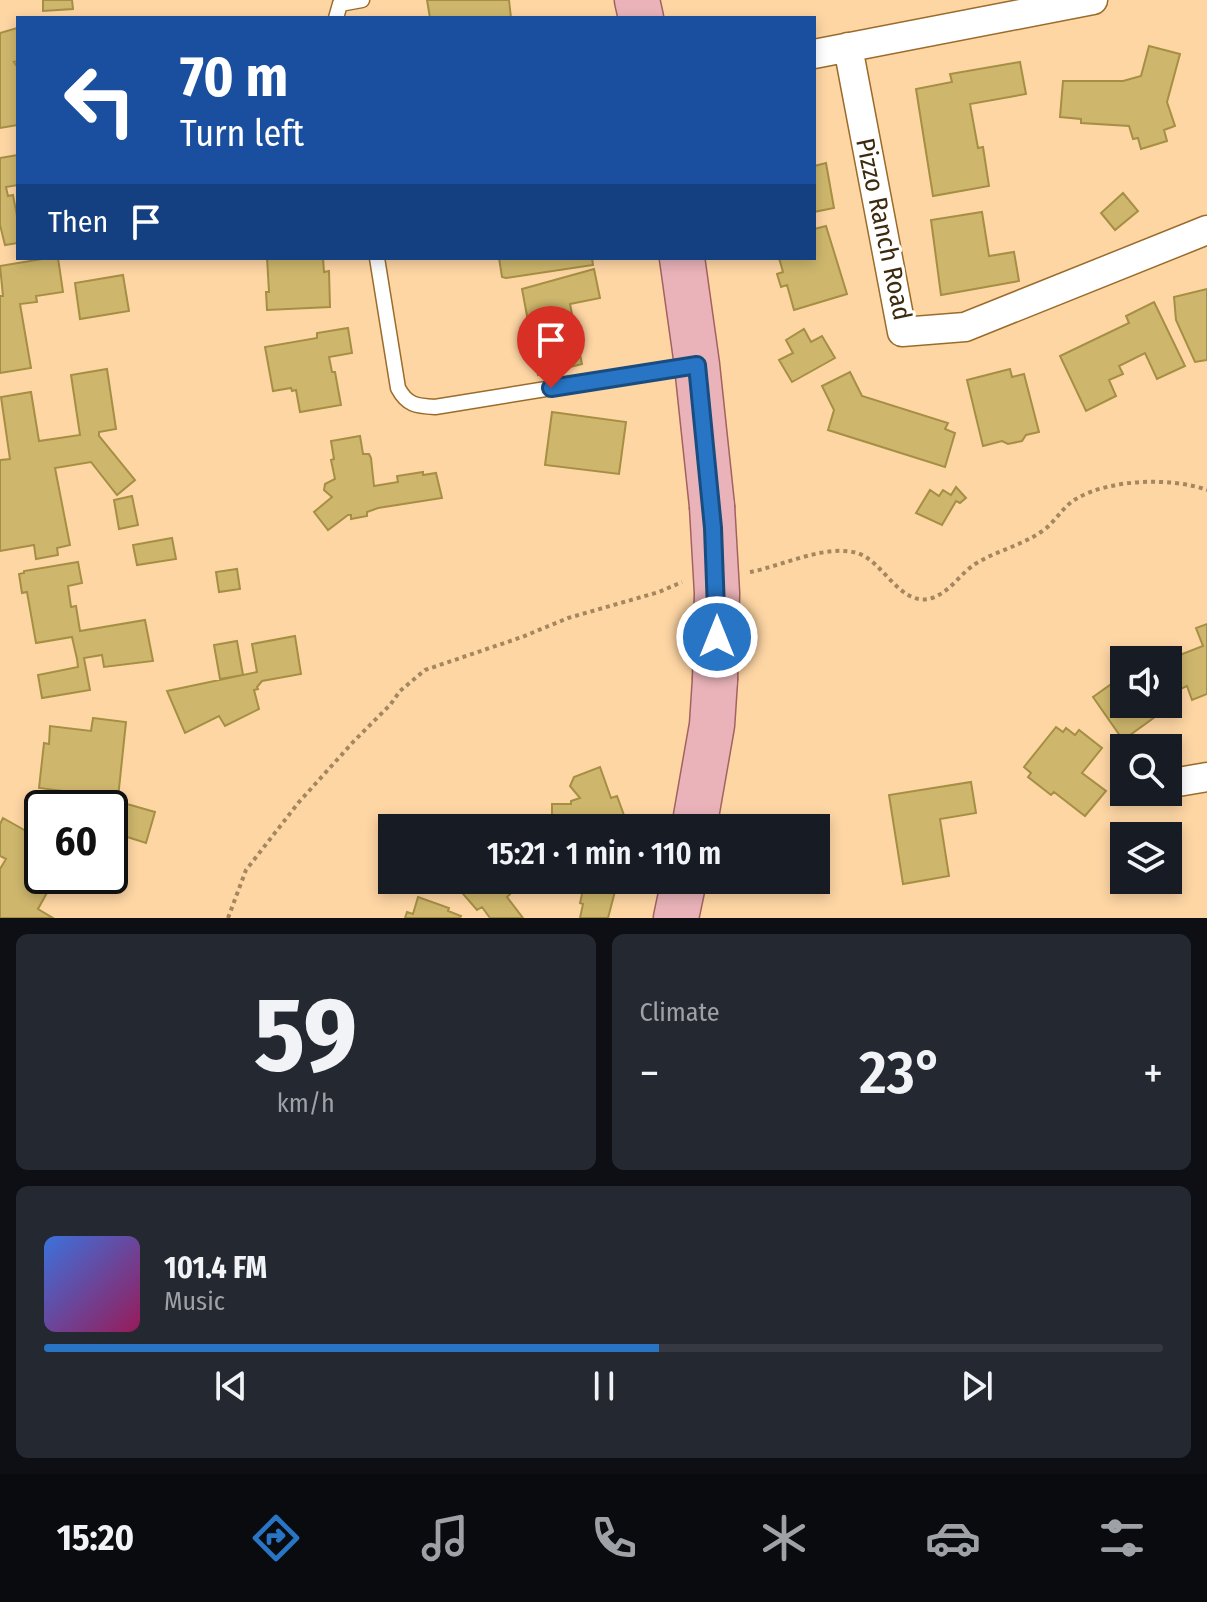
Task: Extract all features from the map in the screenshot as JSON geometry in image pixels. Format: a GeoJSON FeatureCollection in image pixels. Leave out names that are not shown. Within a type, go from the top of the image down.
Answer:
{"type":"FeatureCollection","features":[{"type":"Feature","properties":{"kind":"main road"},"geometry":{"type":"LineString","coordinates":[[682,260],[712,506],[717,593],[712,725],[696,814]]}},
{"type":"Feature","properties":{"kind":"main road"},"geometry":{"type":"LineString","coordinates":[[676,918],[681,894]]}},
{"type":"Feature","properties":{"kind":"street"},"geometry":{"type":"LineString","coordinates":[[816,54],[1093,0]]}},
{"type":"Feature","properties":{"kind":"street","name":"Pizzo Ranch Road"},"geometry":{"type":"LineString","coordinates":[[848,47],[902,332],[965,327],[1207,230]]}},
{"type":"Feature","properties":{"kind":"street"},"geometry":{"type":"LineString","coordinates":[[1182,781],[1207,777]]}},
{"type":"Feature","properties":{"kind":"lane"},"geometry":{"type":"LineString","coordinates":[[337,16],[340,4],[362,0]]}},
{"type":"Feature","properties":{"kind":"lane"},"geometry":{"type":"LineString","coordinates":[[377,260],[398,388],[405,402],[417,406],[435,407],[697,365]]}},
{"type":"Feature","properties":{"kind":"building"},"geometry":{"type":"Polygon","coordinates":[[[43,0],[72,0],[73,9],[43,11],[43,0]]]}},
{"type":"Feature","properties":{"kind":"building"},"geometry":{"type":"Polygon","coordinates":[[[427,0],[509,0],[511,16],[430,16],[427,0]]]}},
{"type":"Feature","properties":{"kind":"building"},"geometry":{"type":"Polygon","coordinates":[[[16,28],[16,125],[0,128],[0,33],[16,28]]]}},
{"type":"Feature","properties":{"kind":"building"},"geometry":{"type":"Polygon","coordinates":[[[1149,46],[1180,54],[1167,102],[1175,126],[1164,130],[1167,141],[1141,149],[1138,138],[1133,139],[1129,126],[1081,123],[1081,119],[1060,117],[1063,81],[1123,81],[1141,76],[1149,46]]]}},
{"type":"Feature","properties":{"kind":"building"},"geometry":{"type":"Polygon","coordinates":[[[1020,62],[1026,94],[970,104],[978,148],[983,147],[989,186],[933,196],[916,89],[952,82],[950,74],[1020,62]]]}},
{"type":"Feature","properties":{"kind":"building"},"geometry":{"type":"Polygon","coordinates":[[[16,155],[16,185],[6,187],[8,196],[13,195],[16,211],[16,243],[5,245],[0,225],[0,158],[16,155]]]}},
{"type":"Feature","properties":{"kind":"building"},"geometry":{"type":"Polygon","coordinates":[[[826,163],[834,208],[816,212],[816,166],[826,163]]]}},
{"type":"Feature","properties":{"kind":"building"},"geometry":{"type":"Polygon","coordinates":[[[1123,193],[1138,211],[1115,230],[1101,213],[1123,193]]]}},
{"type":"Feature","properties":{"kind":"building"},"geometry":{"type":"Polygon","coordinates":[[[982,212],[989,256],[1014,252],[1019,281],[941,295],[931,220],[982,212]]]}},
{"type":"Feature","properties":{"kind":"building"},"geometry":{"type":"Polygon","coordinates":[[[826,226],[847,294],[794,310],[787,285],[781,287],[777,274],[783,272],[780,260],[816,260],[816,228],[826,226]]]}},
{"type":"Feature","properties":{"kind":"building"},"geometry":{"type":"Polygon","coordinates":[[[58,260],[63,292],[36,296],[37,302],[20,304],[31,368],[0,373],[0,296],[3,296],[0,266],[58,260]]]}},
{"type":"Feature","properties":{"kind":"building"},"geometry":{"type":"Polygon","coordinates":[[[267,260],[323,260],[324,272],[329,271],[330,307],[267,310],[266,292],[269,292],[267,260]]]}},
{"type":"Feature","properties":{"kind":"building"},"geometry":{"type":"Polygon","coordinates":[[[499,260],[592,260],[593,265],[502,277],[499,260]]]}},
{"type":"Feature","properties":{"kind":"building"},"geometry":{"type":"Polygon","coordinates":[[[594,269],[600,298],[570,304],[582,364],[538,375],[522,289],[594,269]]]}},
{"type":"Feature","properties":{"kind":"building"},"geometry":{"type":"Polygon","coordinates":[[[123,275],[129,311],[80,319],[75,283],[123,275]]]}},
{"type":"Feature","properties":{"kind":"building"},"geometry":{"type":"Polygon","coordinates":[[[1207,289],[1207,360],[1195,362],[1176,320],[1174,297],[1207,289]]]}},
{"type":"Feature","properties":{"kind":"building"},"geometry":{"type":"Polygon","coordinates":[[[1154,302],[1185,366],[1157,379],[1145,353],[1119,366],[1123,374],[1109,380],[1116,396],[1086,411],[1060,356],[1129,323],[1126,316],[1154,302]]]}},
{"type":"Feature","properties":{"kind":"building"},"geometry":{"type":"Polygon","coordinates":[[[348,328],[352,353],[329,357],[341,405],[300,412],[296,390],[273,391],[265,347],[317,338],[317,333],[348,328]]]}},
{"type":"Feature","properties":{"kind":"building"},"geometry":{"type":"Polygon","coordinates":[[[804,329],[811,342],[822,336],[835,358],[792,382],[779,360],[793,353],[786,340],[804,329]]]}},
{"type":"Feature","properties":{"kind":"building"},"geometry":{"type":"Polygon","coordinates":[[[107,369],[116,429],[99,432],[99,436],[135,480],[117,495],[91,462],[55,468],[70,545],[57,548],[58,555],[36,559],[34,545],[0,551],[0,460],[10,459],[1,397],[31,392],[39,441],[80,435],[71,375],[107,369]]]}},
{"type":"Feature","properties":{"kind":"building"},"geometry":{"type":"Polygon","coordinates":[[[1010,369],[1012,377],[1024,374],[1039,432],[1026,435],[1022,441],[1008,444],[1002,441],[983,446],[967,380],[1010,369]]]}},
{"type":"Feature","properties":{"kind":"building"},"geometry":{"type":"Polygon","coordinates":[[[850,372],[862,396],[948,423],[945,429],[955,433],[945,467],[828,430],[834,410],[822,386],[850,372]]]}},
{"type":"Feature","properties":{"kind":"building"},"geometry":{"type":"Polygon","coordinates":[[[552,412],[626,422],[619,474],[545,465],[552,412]]]}},
{"type":"Feature","properties":{"kind":"building"},"geometry":{"type":"Polygon","coordinates":[[[360,436],[363,454],[369,454],[371,458],[374,486],[398,482],[397,476],[436,473],[442,498],[378,508],[367,512],[367,516],[351,519],[348,515],[328,530],[314,512],[332,497],[324,490],[325,484],[335,479],[331,441],[360,436]]]}},
{"type":"Feature","properties":{"kind":"building"},"geometry":{"type":"Polygon","coordinates":[[[956,487],[966,498],[960,503],[956,501],[942,525],[916,513],[930,490],[939,496],[943,490],[951,495],[956,487]]]}},
{"type":"Feature","properties":{"kind":"building"},"geometry":{"type":"Polygon","coordinates":[[[132,496],[138,525],[119,529],[114,500],[132,496]]]}},
{"type":"Feature","properties":{"kind":"building"},"geometry":{"type":"Polygon","coordinates":[[[172,538],[176,559],[137,565],[133,545],[172,538]]]}},
{"type":"Feature","properties":{"kind":"building"},"geometry":{"type":"Polygon","coordinates":[[[78,562],[82,583],[68,586],[71,607],[76,606],[80,631],[145,620],[153,661],[104,667],[102,655],[84,658],[90,690],[42,698],[38,675],[78,667],[77,659],[72,637],[36,643],[27,592],[22,593],[19,574],[78,562]]]}},
{"type":"Feature","properties":{"kind":"building"},"geometry":{"type":"Polygon","coordinates":[[[237,569],[240,589],[219,592],[216,572],[237,569]]]}},
{"type":"Feature","properties":{"kind":"building"},"geometry":{"type":"Polygon","coordinates":[[[1207,624],[1207,694],[1192,700],[1187,686],[1182,688],[1182,654],[1203,646],[1196,628],[1207,624]]]}},
{"type":"Feature","properties":{"kind":"building"},"geometry":{"type":"Polygon","coordinates":[[[295,636],[301,674],[262,681],[254,690],[259,709],[225,726],[219,716],[185,733],[167,691],[257,672],[252,644],[295,636]]]}},
{"type":"Feature","properties":{"kind":"building"},"geometry":{"type":"Polygon","coordinates":[[[237,641],[243,675],[220,679],[214,645],[237,641]]]}},
{"type":"Feature","properties":{"kind":"building"},"geometry":{"type":"Polygon","coordinates":[[[1110,685],[1110,718],[1153,718],[1131,734],[1119,734],[1093,697],[1110,685]]]}},
{"type":"Feature","properties":{"kind":"building"},"geometry":{"type":"Polygon","coordinates":[[[93,718],[126,722],[119,790],[39,788],[44,743],[49,744],[50,726],[91,731],[93,718]]]}},
{"type":"Feature","properties":{"kind":"building"},"geometry":{"type":"Polygon","coordinates":[[[1056,727],[1063,732],[1066,728],[1075,735],[1079,730],[1102,748],[1082,773],[1106,791],[1085,816],[1028,777],[1031,773],[1024,767],[1056,727]]]}},
{"type":"Feature","properties":{"kind":"building"},"geometry":{"type":"Polygon","coordinates":[[[600,767],[611,798],[617,796],[624,814],[552,814],[552,804],[571,804],[571,801],[580,798],[570,786],[574,777],[600,767]]]}},
{"type":"Feature","properties":{"kind":"building"},"geometry":{"type":"Polygon","coordinates":[[[971,782],[976,813],[940,819],[949,876],[903,884],[889,795],[971,782]]]}},
{"type":"Feature","properties":{"kind":"building"},"geometry":{"type":"Polygon","coordinates":[[[128,804],[155,812],[146,843],[128,837],[128,804]]]}},
{"type":"Feature","properties":{"kind":"building"},"geometry":{"type":"Polygon","coordinates":[[[3,818],[24,830],[24,894],[46,894],[38,909],[53,918],[0,918],[0,869],[6,859],[0,856],[0,824],[3,818]]]}},
{"type":"Feature","properties":{"kind":"building"},"geometry":{"type":"Polygon","coordinates":[[[463,894],[510,894],[507,897],[523,918],[490,918],[482,907],[477,910],[463,894]]]}},
{"type":"Feature","properties":{"kind":"building"},"geometry":{"type":"Polygon","coordinates":[[[582,894],[614,894],[608,918],[580,918],[583,904],[580,903],[582,894]]]}},
{"type":"Feature","properties":{"kind":"building"},"geometry":{"type":"Polygon","coordinates":[[[418,897],[449,908],[448,911],[461,916],[405,918],[407,912],[413,914],[418,897]]]}},
{"type":"Feature","properties":{"kind":"route"},"geometry":{"type":"LineString","coordinates":[[551,388],[697,365],[713,528],[717,637]]}}]}
